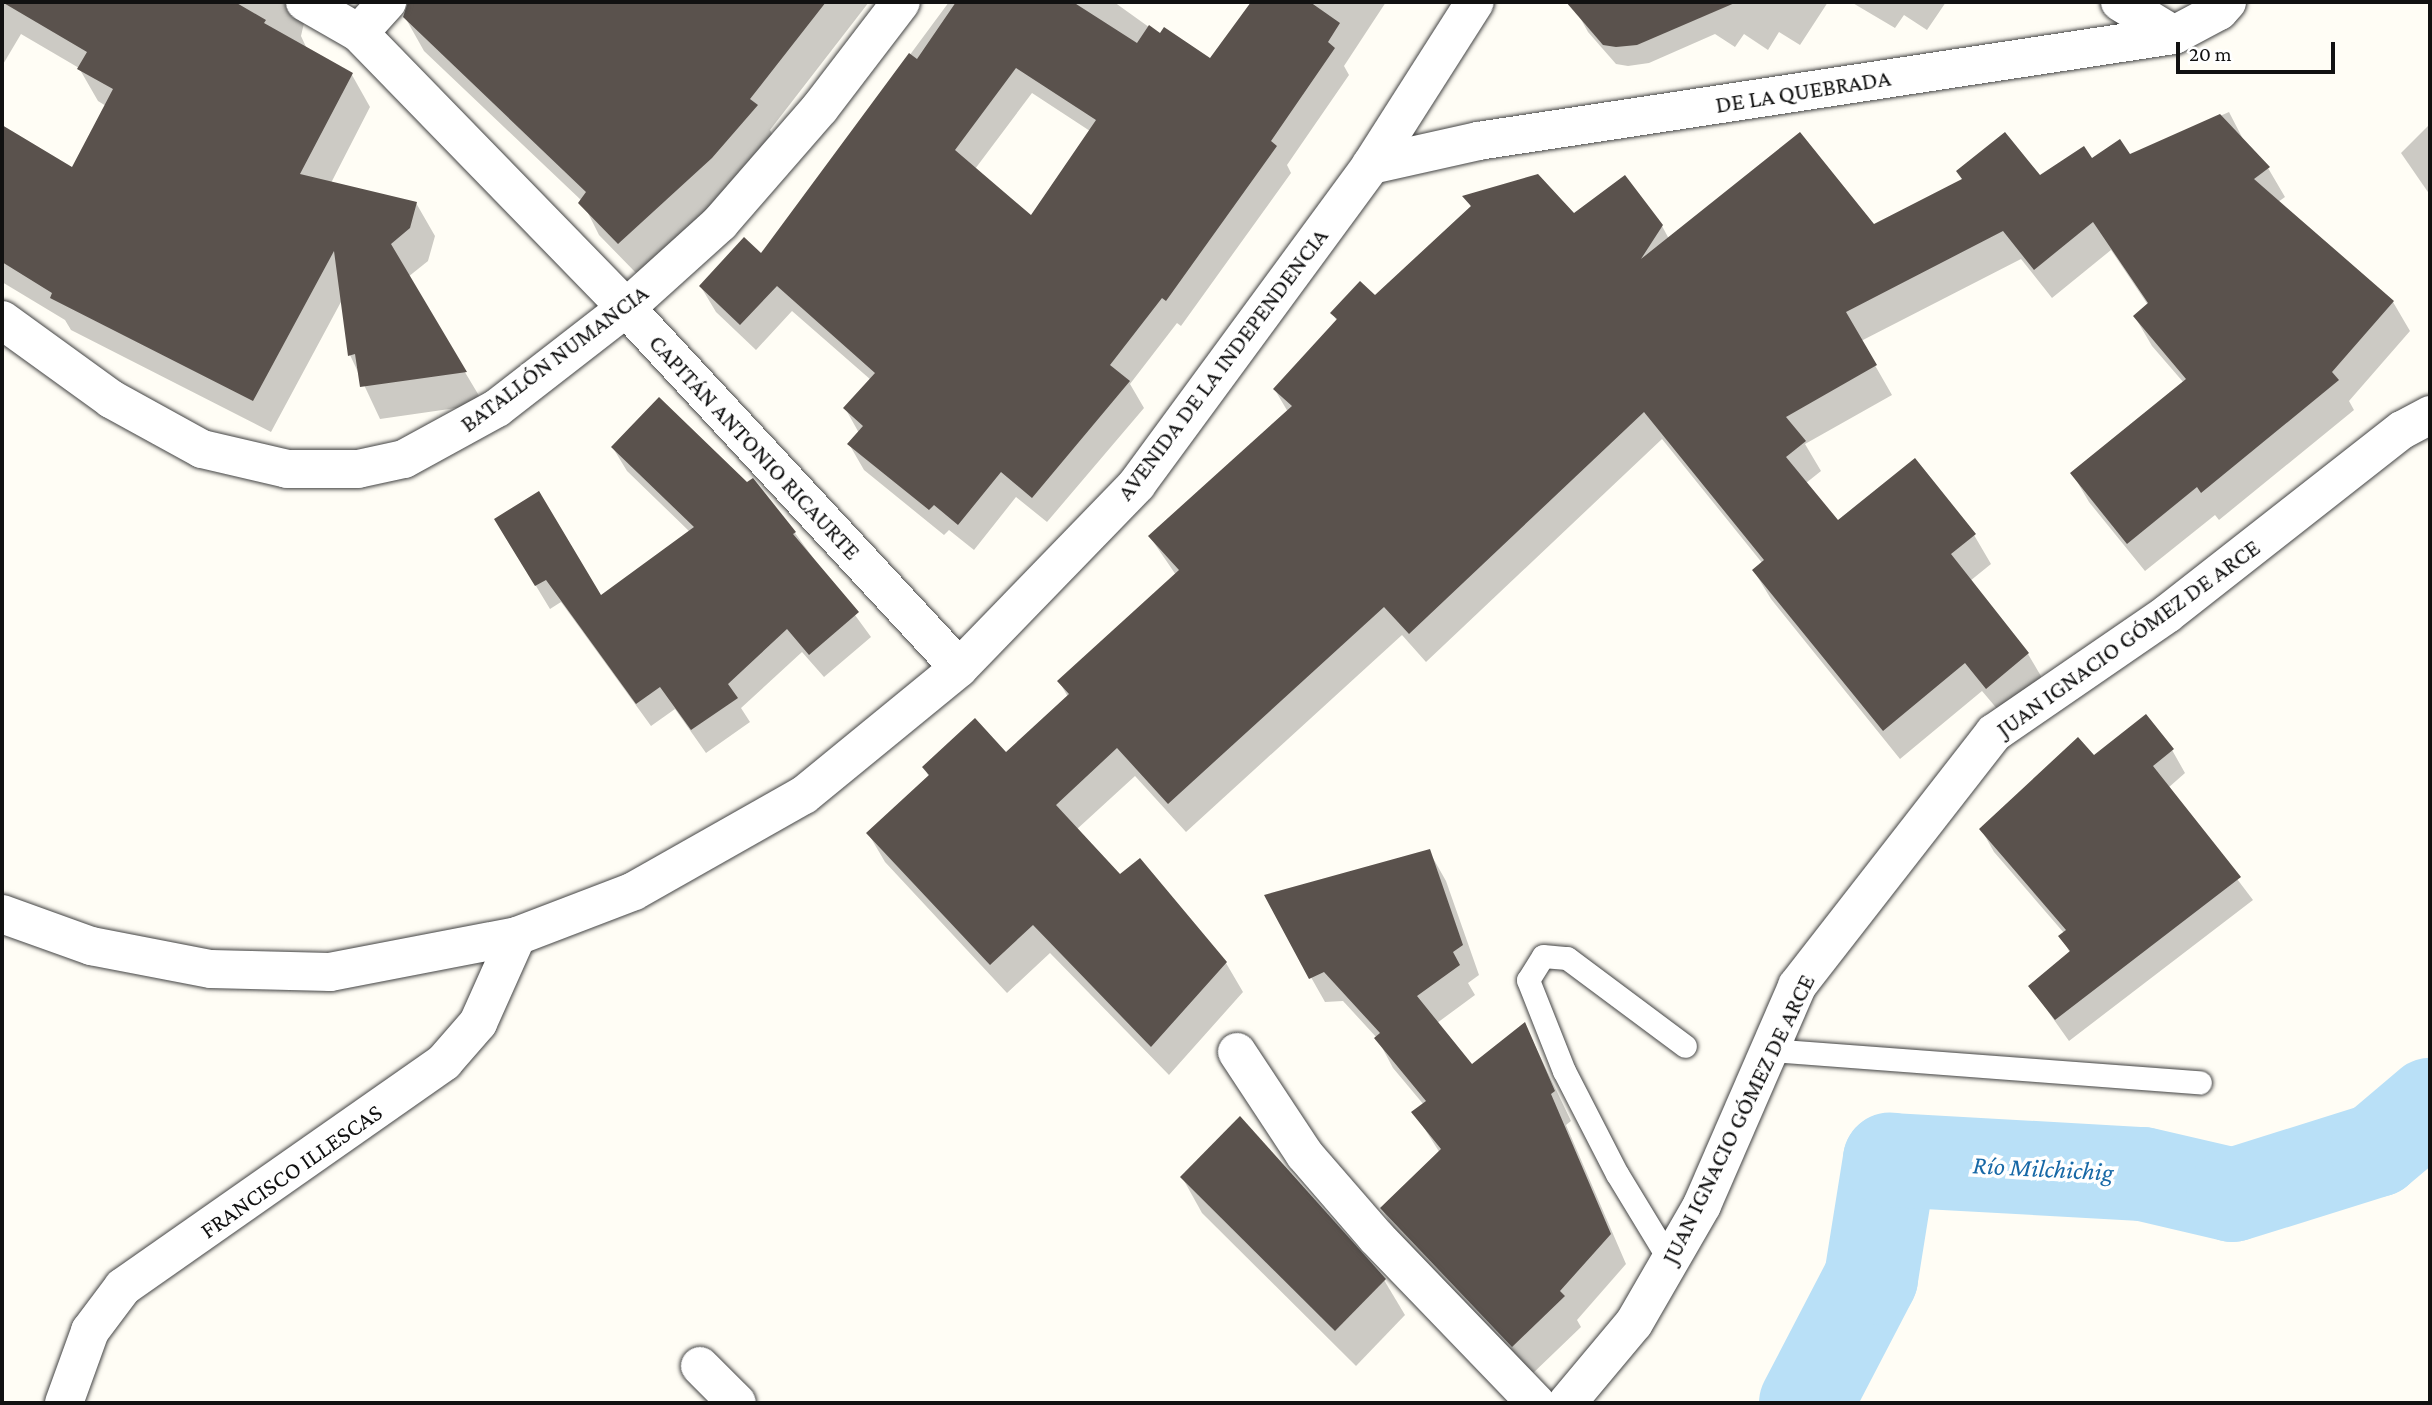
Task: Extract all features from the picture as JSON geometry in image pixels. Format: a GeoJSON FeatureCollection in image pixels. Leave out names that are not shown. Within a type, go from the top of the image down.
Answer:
{"type":"FeatureCollection","features":[{"type":"Feature","properties":{"kind":"street","name":"CAPITÁN ANTONIO RICAURTE"},"geometry":{"type":"LineString","coordinates":[[305,2],[359,33],[626,307],[959,668]]}},
{"type":"Feature","properties":{"kind":"street"},"geometry":{"type":"LineString","coordinates":[[359,33],[387,2]]}},
{"type":"Feature","properties":{"kind":"street","name":"BATALLÓN NUMANCIA"},"geometry":{"type":"LineString","coordinates":[[2,320],[111,399],[202,449],[287,469],[358,469],[404,459],[446,440],[497,408],[626,307],[720,223],[820,108],[901,2]]}},
{"type":"Feature","properties":{"kind":"street","name":"AVENIDA DE LA INDEPENDENCIA"},"geometry":{"type":"LineString","coordinates":[[2,914],[91,946],[211,969],[330,972],[517,936],[634,891],[804,795],[959,668],[1137,484],[1371,165],[1475,2]]}},
{"type":"Feature","properties":{"kind":"street"},"geometry":{"type":"LineString","coordinates":[[2120,2],[2174,35]]}},
{"type":"Feature","properties":{"kind":"street","name":"DE LA QUEBRADA"},"geometry":{"type":"LineString","coordinates":[[1371,165],[1478,141],[2174,35],[2219,11],[2227,2]]}},
{"type":"Feature","properties":{"kind":"street","name":"JUAN IGNACIO GÓMEZ DE ARCE"},"geometry":{"type":"LineString","coordinates":[[1567,1403],[1634,1323],[1702,1205],[1797,986],[1994,733],[2167,614],[2402,430],[2430,415]]}},
{"type":"Feature","properties":{"kind":"street","name":"FRANCISCO ILLESCAS"},"geometry":{"type":"LineString","coordinates":[[64,1403],[90,1331],[123,1287],[444,1062],[478,1023],[517,936]]}},
{"type":"Feature","properties":{"kind":"street"},"geometry":{"type":"LineString","coordinates":[[1237,1052],[1305,1155],[1376,1237],[1536,1403]]}},
{"type":"Feature","properties":{"kind":"street"},"geometry":{"type":"LineString","coordinates":[[700,1366],[737,1403]]}},
{"type":"Feature","properties":{"kind":"lane"},"geometry":{"type":"LineString","coordinates":[[1670,1261],[1617,1174],[1564,1071],[1528,980],[1543,956],[1567,958],[1685,1046]]}},
{"type":"Feature","properties":{"kind":"lane"},"geometry":{"type":"LineString","coordinates":[[1770,1050],[2200,1082]]}},
{"type":"Feature","properties":{"kind":"building"},"geometry":{"type":"Polygon","coordinates":[[[2,2],[235,2],[266,20],[264,23],[353,73],[300,174],[417,202],[410,228],[391,244],[467,372],[360,387],[355,354],[348,356],[334,251],[253,401],[50,298],[52,293],[2,262],[2,125],[72,167],[113,89],[77,69],[87,52],[2,2]]]}},
{"type":"Feature","properties":{"kind":"building"},"geometry":{"type":"Polygon","coordinates":[[[408,2],[826,2],[750,99],[758,105],[712,158],[618,244],[578,203],[586,192],[403,17],[408,2]]]}},
{"type":"Feature","properties":{"kind":"building"},"geometry":{"type":"Polygon","coordinates":[[[956,2],[1073,2],[1137,43],[1149,25],[1160,33],[1164,27],[1210,58],[1251,2],[1310,2],[1340,23],[1328,42],[1335,48],[1271,141],[1277,146],[1166,301],[1162,298],[1110,365],[1130,381],[1032,498],[1001,472],[958,525],[934,505],[929,510],[847,444],[863,426],[843,408],[875,373],[777,286],[740,325],[699,286],[744,237],[761,253],[909,53],[917,59],[956,2]],[[1016,68],[955,150],[1031,215],[1096,120],[1016,68]]]}},
{"type":"Feature","properties":{"kind":"building"},"geometry":{"type":"Polygon","coordinates":[[[1566,2],[1737,2],[1637,45],[1616,47],[1603,45],[1566,2]]]}},
{"type":"Feature","properties":{"kind":"building"},"geometry":{"type":"Polygon","coordinates":[[[2220,114],[2270,167],[2254,179],[2394,301],[2332,372],[2339,380],[2201,493],[2197,487],[2127,544],[2070,473],[2186,379],[2133,316],[2148,303],[2093,222],[2034,270],[2003,231],[1846,312],[1877,365],[1786,417],[1806,441],[1786,457],[1838,520],[1915,458],[1976,534],[1951,554],[2029,653],[1986,689],[1965,663],[1883,731],[1752,570],[1764,560],[1644,412],[1409,634],[1384,607],[1168,804],[1117,748],[1056,805],[1120,874],[1140,858],[1227,962],[1151,1047],[1033,925],[990,965],[866,833],[929,775],[922,767],[975,718],[1006,752],[1069,694],[1057,681],[1179,570],[1148,536],[1292,406],[1273,389],[1337,319],[1330,313],[1360,281],[1375,295],[1471,206],[1462,196],[1538,174],[1574,213],[1625,175],[1663,225],[1641,259],[1800,132],[1874,224],[1962,179],[1956,171],[2005,132],[2040,175],[2084,146],[2092,158],[2120,139],[2130,154],[2220,114]]]}},
{"type":"Feature","properties":{"kind":"building"},"geometry":{"type":"Polygon","coordinates":[[[659,397],[747,482],[753,478],[796,532],[793,534],[859,612],[809,655],[787,629],[728,684],[738,698],[691,730],[660,687],[636,704],[546,580],[535,586],[494,519],[539,491],[601,595],[694,527],[611,447],[659,397]]]}},
{"type":"Feature","properties":{"kind":"building"},"geometry":{"type":"Polygon","coordinates":[[[2146,714],[2174,749],[2153,766],[2241,877],[2055,1020],[2028,986],[2070,951],[2058,936],[2066,930],[1979,829],[2078,737],[2094,755],[2146,714]]]}},
{"type":"Feature","properties":{"kind":"building"},"geometry":{"type":"Polygon","coordinates":[[[1430,849],[1463,945],[1453,952],[1460,965],[1417,996],[1472,1064],[1525,1022],[1555,1091],[1551,1094],[1611,1234],[1560,1291],[1565,1296],[1512,1347],[1380,1208],[1441,1149],[1411,1112],[1426,1101],[1374,1038],[1380,1033],[1324,972],[1309,979],[1264,895],[1430,849]]]}},
{"type":"Feature","properties":{"kind":"building"},"geometry":{"type":"Polygon","coordinates":[[[1240,1116],[1386,1279],[1335,1331],[1180,1177],[1240,1116]]]}},
{"type":"Feature","properties":{"kind":"waterway","name":"Río Milchichig"},"geometry":{"type":"LineString","coordinates":[[1806,1403],[1871,1278],[1890,1160],[2143,1174],[2233,1195],[2377,1150],[2430,1105]]}}]}
